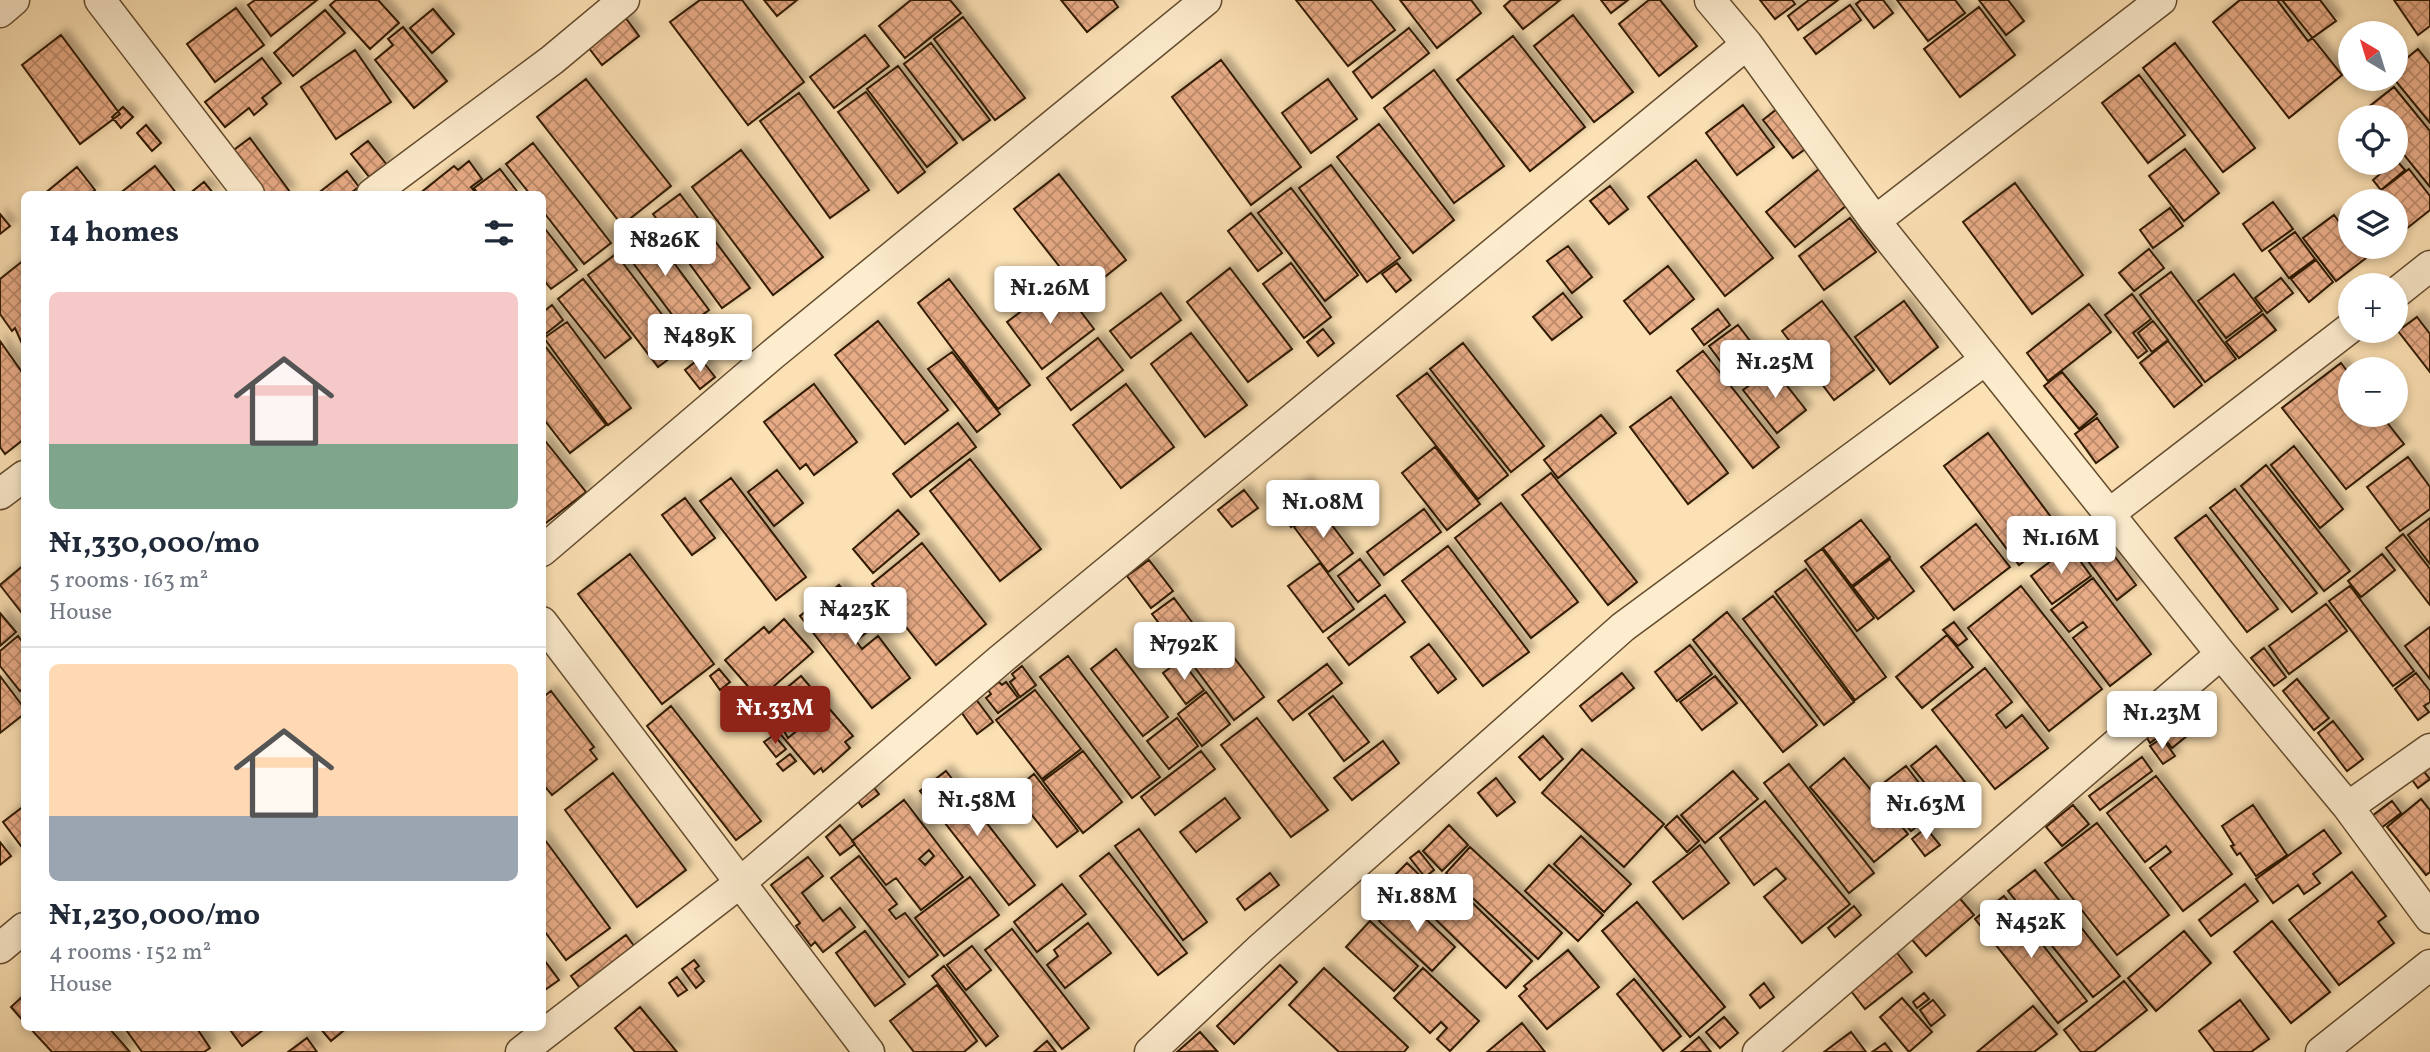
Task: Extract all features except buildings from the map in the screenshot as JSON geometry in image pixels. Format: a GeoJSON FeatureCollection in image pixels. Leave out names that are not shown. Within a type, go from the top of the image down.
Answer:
{"type":"FeatureCollection","features":[{"type":"Feature","properties":{"kind":"street"},"geometry":{"type":"LineString","coordinates":[[0,12],[14,0]]}},
{"type":"Feature","properties":{"kind":"street"},"geometry":{"type":"LineString","coordinates":[[100,0],[247,191]]}},
{"type":"Feature","properties":{"kind":"street"},"geometry":{"type":"LineString","coordinates":[[376,191],[552,60],[624,0]]}},
{"type":"Feature","properties":{"kind":"street"},"geometry":{"type":"LineString","coordinates":[[546,548],[772,355],[1206,0]]}},
{"type":"Feature","properties":{"kind":"street"},"geometry":{"type":"LineString","coordinates":[[1710,0],[1747,44],[1875,221],[2221,654],[2348,807],[2430,918]]}},
{"type":"Feature","properties":{"kind":"street"},"geometry":{"type":"LineString","coordinates":[[1875,221],[2161,0]]}},
{"type":"Feature","properties":{"kind":"street"},"geometry":{"type":"LineString","coordinates":[[521,1052],[741,882],[1000,660],[1747,44]]}},
{"type":"Feature","properties":{"kind":"street"},"geometry":{"type":"LineString","coordinates":[[2408,283],[2430,266]]}},
{"type":"Feature","properties":{"kind":"street"},"geometry":{"type":"LineString","coordinates":[[2109,514],[2338,337]]}},
{"type":"Feature","properties":{"kind":"street"},"geometry":{"type":"LineString","coordinates":[[1150,1052],[1261,948],[1623,626],[1985,360]]}},
{"type":"Feature","properties":{"kind":"street"},"geometry":{"type":"LineString","coordinates":[[0,494],[21,478]]}},
{"type":"Feature","properties":{"kind":"street"},"geometry":{"type":"LineString","coordinates":[[546,627],[869,1052]]}},
{"type":"Feature","properties":{"kind":"street"},"geometry":{"type":"LineString","coordinates":[[1758,1052],[2221,654]]}},
{"type":"Feature","properties":{"kind":"street"},"geometry":{"type":"LineString","coordinates":[[2348,807],[2430,749]]}},
{"type":"Feature","properties":{"kind":"street"},"geometry":{"type":"LineString","coordinates":[[0,948],[21,930]]}},
{"type":"Feature","properties":{"kind":"street"},"geometry":{"type":"LineString","coordinates":[[2320,1052],[2430,965]]}}]}
